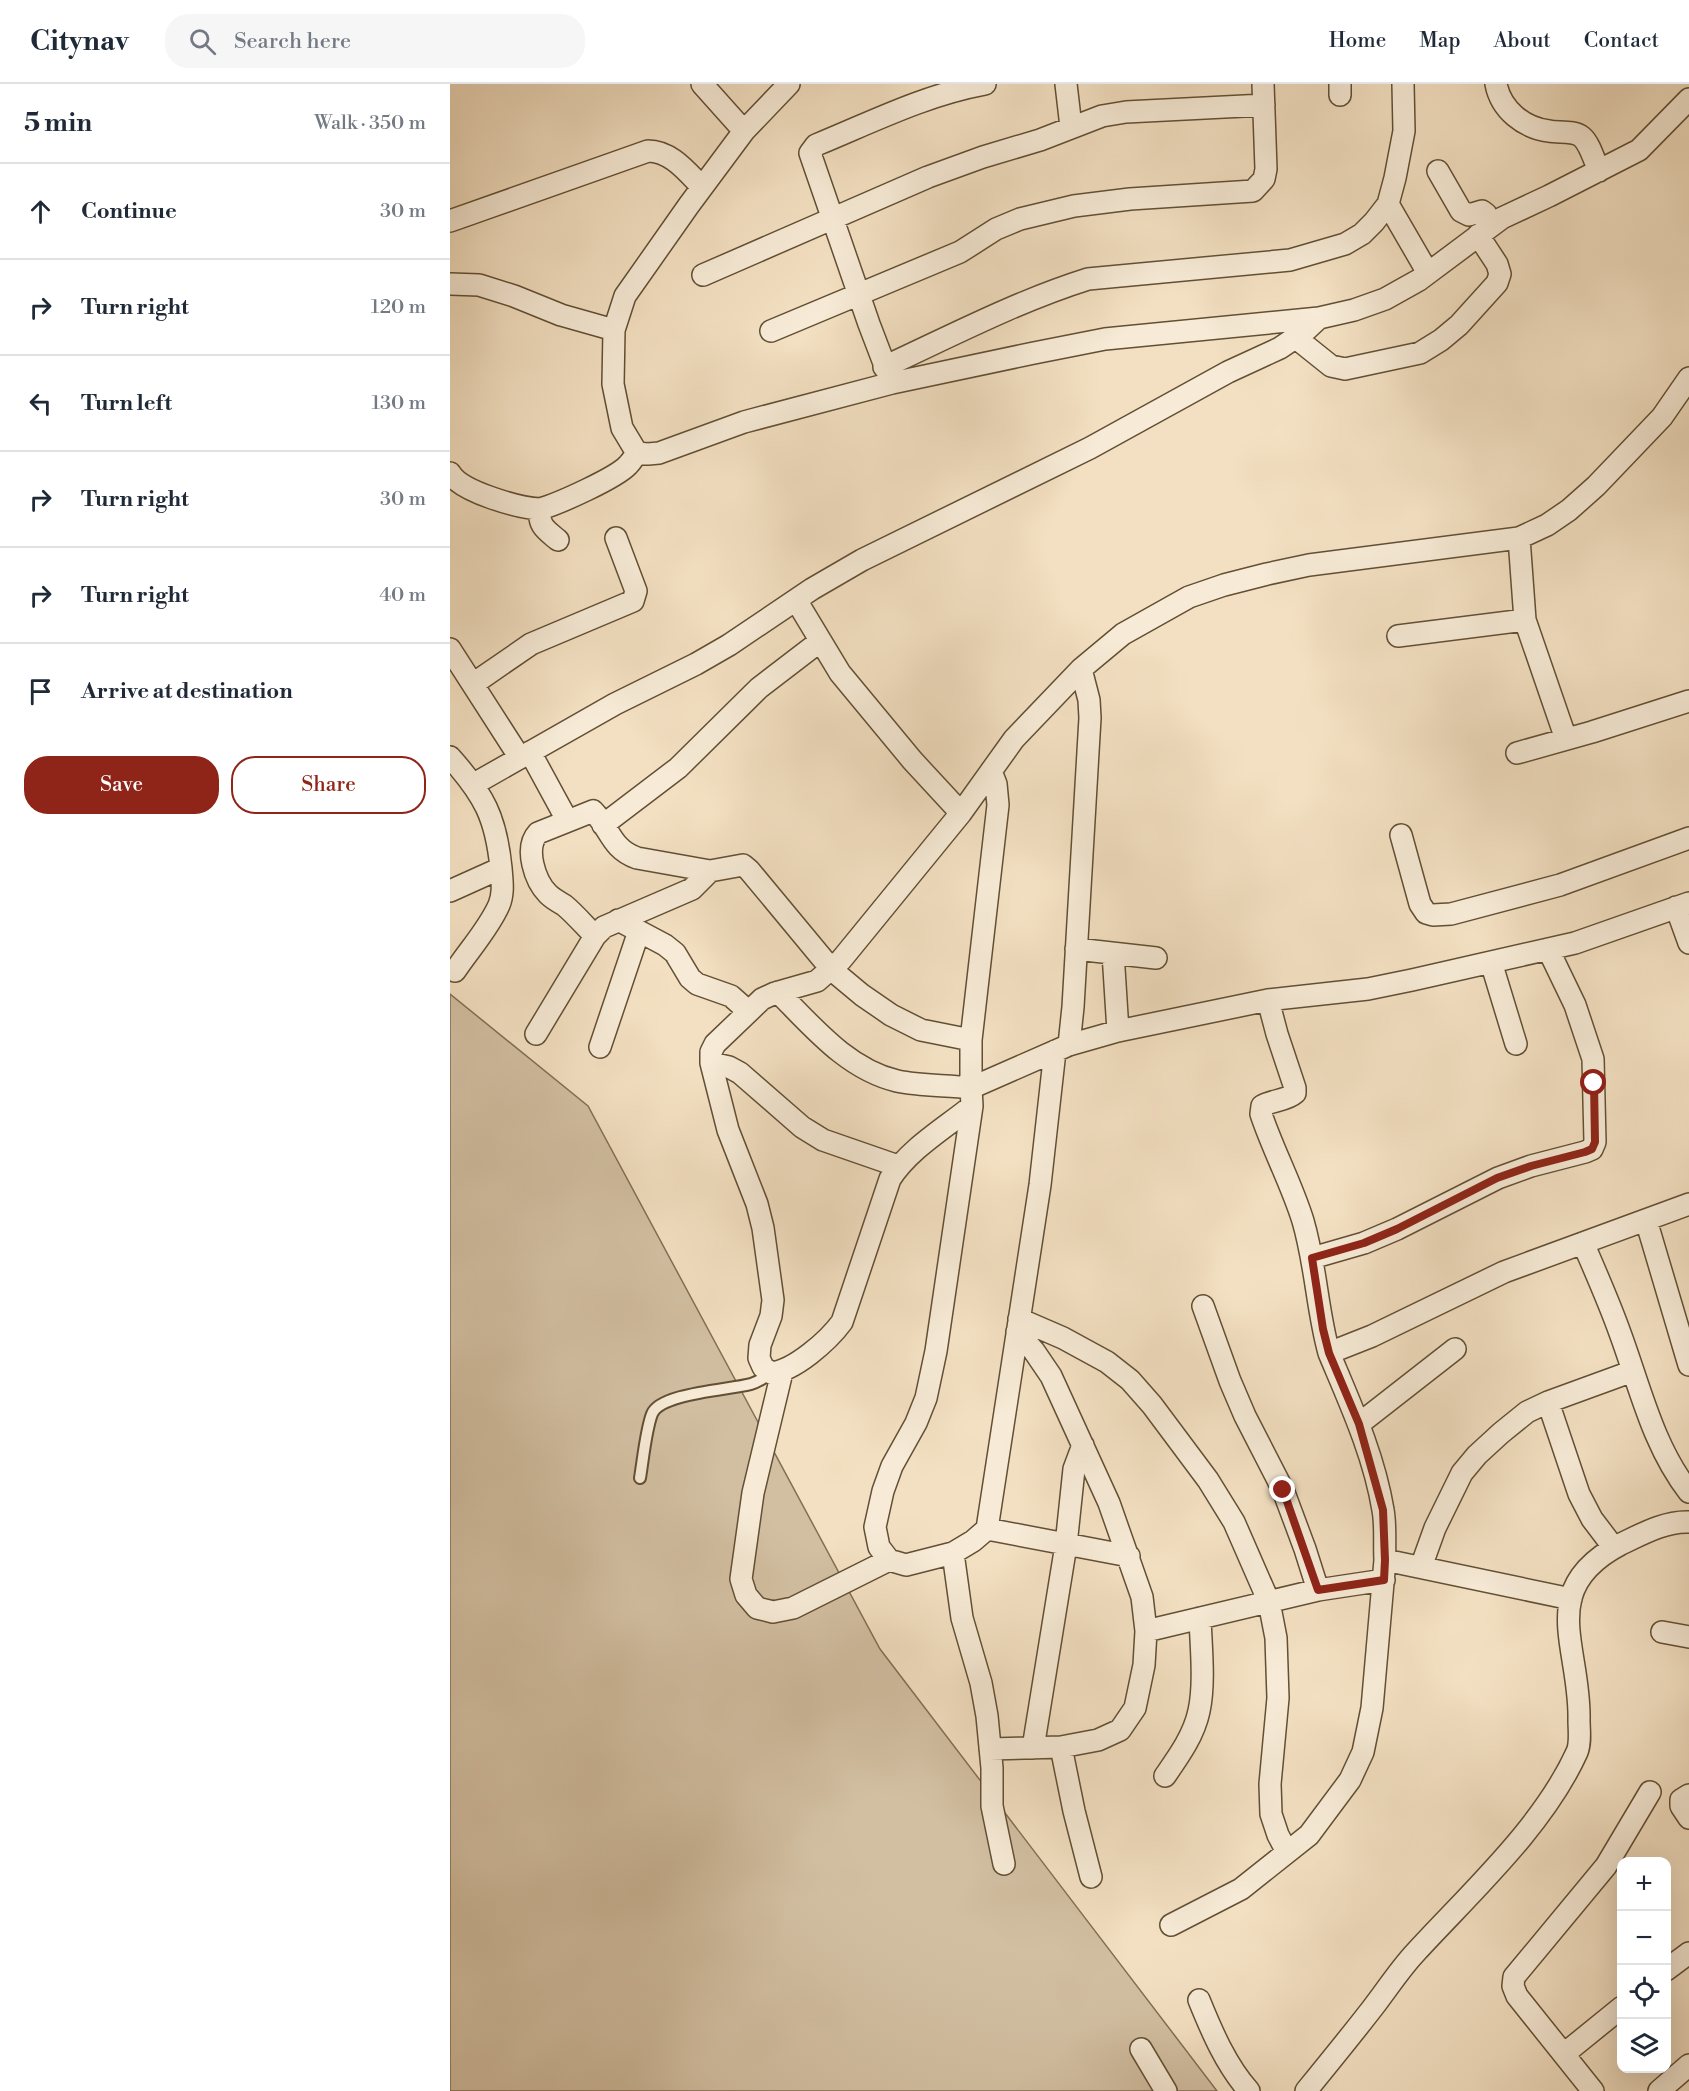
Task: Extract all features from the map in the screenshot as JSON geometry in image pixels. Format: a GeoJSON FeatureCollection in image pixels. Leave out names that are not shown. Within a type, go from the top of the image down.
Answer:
{"type":"FeatureCollection","features":[{"type":"Feature","properties":{"kind":"street"},"geometry":{"type":"LineString","coordinates":[[702,84],[744,131]]}},
{"type":"Feature","properties":{"kind":"street"},"geometry":{"type":"LineString","coordinates":[[637,453],[622,428],[613,384],[614,330],[625,296],[744,131],[789,84]]}},
{"type":"Feature","properties":{"kind":"street"},"geometry":{"type":"LineString","coordinates":[[888,375],[810,153],[816,145],[901,109],[957,89],[985,84]]}},
{"type":"Feature","properties":{"kind":"street"},"geometry":{"type":"LineString","coordinates":[[1066,84],[1071,127]]}},
{"type":"Feature","properties":{"kind":"street"},"geometry":{"type":"LineString","coordinates":[[888,375],[1022,303],[1088,279],[1290,260],[1345,244],[1362,234],[1388,204],[1404,131],[1402,84]]}},
{"type":"Feature","properties":{"kind":"street"},"geometry":{"type":"LineString","coordinates":[[1496,84],[1503,103],[1515,118],[1531,127],[1582,136],[1599,171]]}},
{"type":"Feature","properties":{"kind":"street"},"geometry":{"type":"LineString","coordinates":[[703,275],[799,231],[928,177],[1040,140],[1102,116],[1264,94],[1266,169],[1264,178],[1252,191],[1130,199],[1074,206],[1020,219],[996,229],[960,252],[771,331]]}},
{"type":"Feature","properties":{"kind":"street"},"geometry":{"type":"LineString","coordinates":[[637,453],[659,453],[744,422],[888,375],[1105,339],[1319,318],[1354,310],[1385,299],[1428,273],[1502,218],[1639,150],[1689,99]]}},
{"type":"Feature","properties":{"kind":"street"},"geometry":{"type":"LineString","coordinates":[[450,221],[648,151],[657,151],[672,159],[702,187]]}},
{"type":"Feature","properties":{"kind":"street"},"geometry":{"type":"LineString","coordinates":[[1296,338],[1331,366],[1345,369],[1420,352],[1441,340],[1459,325],[1497,283],[1500,274],[1485,230],[1482,211],[1469,215],[1461,211],[1438,171]]}},
{"type":"Feature","properties":{"kind":"street"},"geometry":{"type":"LineString","coordinates":[[1388,204],[1428,273]]}},
{"type":"Feature","properties":{"kind":"street"},"geometry":{"type":"LineString","coordinates":[[450,284],[479,285],[561,315],[614,330]]}},
{"type":"Feature","properties":{"kind":"street"},"geometry":{"type":"LineString","coordinates":[[474,784],[615,704],[729,645],[796,600],[862,560],[1089,448],[1228,372],[1280,348],[1296,338],[1319,318]]}},
{"type":"Feature","properties":{"kind":"street"},"geometry":{"type":"LineString","coordinates":[[776,1373],[763,1367],[759,1358],[760,1345],[771,1316],[773,1300],[764,1228],[728,1130],[711,1063],[711,1052],[715,1044],[762,999],[817,981],[832,970],[961,813],[1014,739],[1081,669],[1123,634],[1189,597],[1224,585],[1309,565],[1519,538],[1547,525],[1569,510],[1596,486],[1662,417],[1689,378]]}},
{"type":"Feature","properties":{"kind":"street"},"geometry":{"type":"LineString","coordinates":[[450,473],[462,485],[507,503],[524,508],[540,509],[552,506],[619,472],[637,453]]}},
{"type":"Feature","properties":{"kind":"street"},"geometry":{"type":"LineString","coordinates":[[540,509],[539,519],[543,527],[558,540]]}},
{"type":"Feature","properties":{"kind":"street"},"geometry":{"type":"LineString","coordinates":[[473,684],[531,644],[633,601],[636,591],[616,538]]}},
{"type":"Feature","properties":{"kind":"street"},"geometry":{"type":"LineString","coordinates":[[1519,538],[1525,620],[1566,739]]}},
{"type":"Feature","properties":{"kind":"street"},"geometry":{"type":"LineString","coordinates":[[796,600],[840,674],[868,709],[961,813]]}},
{"type":"Feature","properties":{"kind":"street"},"geometry":{"type":"LineString","coordinates":[[1398,636],[1525,620]]}},
{"type":"Feature","properties":{"kind":"street"},"geometry":{"type":"LineString","coordinates":[[603,825],[678,768],[759,688],[819,642]]}},
{"type":"Feature","properties":{"kind":"street"},"geometry":{"type":"LineString","coordinates":[[450,649],[525,755],[567,820]]}},
{"type":"Feature","properties":{"kind":"street"},"geometry":{"type":"LineString","coordinates":[[991,771],[996,784],[998,805],[970,1040],[972,1097],[936,1351],[926,1398],[916,1423],[892,1466],[883,1491],[875,1527],[879,1547],[889,1560],[906,1565],[952,1553],[987,1529],[1076,949],[1090,718],[1089,700],[1081,669]]}},
{"type":"Feature","properties":{"kind":"street"},"geometry":{"type":"LineString","coordinates":[[1517,753],[1689,701]]}},
{"type":"Feature","properties":{"kind":"street"},"geometry":{"type":"LineString","coordinates":[[450,757],[474,784],[490,817],[499,847],[503,890],[500,903],[455,971]]}},
{"type":"Feature","properties":{"kind":"street"},"geometry":{"type":"LineString","coordinates":[[595,936],[565,906],[548,894],[540,882],[531,857],[533,838],[538,833],[593,810],[618,848],[627,854],[657,862],[710,871],[743,865],[832,970],[862,995],[921,1030],[970,1040]]}},
{"type":"Feature","properties":{"kind":"street"},"geometry":{"type":"LineString","coordinates":[[1401,835],[1420,904],[1426,913],[1433,915],[1451,914],[1560,885],[1689,838]]}},
{"type":"Feature","properties":{"kind":"street"},"geometry":{"type":"LineString","coordinates":[[450,891],[501,868]]}},
{"type":"Feature","properties":{"kind":"street"},"geometry":{"type":"LineString","coordinates":[[536,1034],[595,936],[604,927],[692,889],[710,871]]}},
{"type":"Feature","properties":{"kind":"street"},"geometry":{"type":"LineString","coordinates":[[889,1560],[793,1608],[773,1612],[757,1608],[746,1595],[741,1579],[753,1493],[776,1373],[821,1345],[842,1322],[890,1179],[898,1166],[972,1097],[1062,1048],[1118,1031],[1268,1000],[1368,989],[1491,962],[1575,942],[1683,905],[1689,943]]}},
{"type":"Feature","properties":{"kind":"street"},"geometry":{"type":"LineString","coordinates":[[618,920],[665,945],[675,953],[690,978],[698,984],[731,996],[748,1011]]}},
{"type":"Feature","properties":{"kind":"street"},"geometry":{"type":"LineString","coordinates":[[600,1047],[639,931]]}},
{"type":"Feature","properties":{"kind":"street"},"geometry":{"type":"LineString","coordinates":[[1076,949],[1156,958]]}},
{"type":"Feature","properties":{"kind":"street"},"geometry":{"type":"LineString","coordinates":[[1312,1258],[1364,1243],[1397,1229],[1497,1178],[1592,1149],[1595,1142],[1593,1059],[1575,1005],[1548,949]]}},
{"type":"Feature","properties":{"kind":"street"},"geometry":{"type":"LineString","coordinates":[[1113,953],[1118,1031]]}},
{"type":"Feature","properties":{"kind":"street"},"geometry":{"type":"LineString","coordinates":[[1491,962],[1516,1044]]}},
{"type":"Feature","properties":{"kind":"street"},"geometry":{"type":"LineString","coordinates":[[778,992],[826,1040],[850,1060],[875,1074],[972,1097]]}},
{"type":"Feature","properties":{"kind":"street"},"geometry":{"type":"LineString","coordinates":[[1171,1925],[1241,1889],[1309,1835],[1350,1780],[1363,1752],[1372,1708],[1384,1570],[1383,1510],[1359,1424],[1329,1353],[1303,1221],[1261,1113],[1262,1106],[1291,1097],[1295,1093],[1268,1000]]}},
{"type":"Feature","properties":{"kind":"street"},"geometry":{"type":"LineString","coordinates":[[711,1063],[729,1067],[740,1073],[802,1127],[823,1140],[898,1166]]}},
{"type":"Feature","properties":{"kind":"street"},"geometry":{"type":"LineString","coordinates":[[1329,1353],[1372,1336],[1504,1272],[1689,1204]]}},
{"type":"Feature","properties":{"kind":"street"},"geometry":{"type":"LineString","coordinates":[[1646,1220],[1689,1365]]}},
{"type":"Feature","properties":{"kind":"street"},"geometry":{"type":"LineString","coordinates":[[1583,1243],[1620,1333],[1660,1448],[1689,1492]]}},
{"type":"Feature","properties":{"kind":"street"},"geometry":{"type":"LineString","coordinates":[[1203,1306],[1241,1407],[1283,1490],[1318,1590]]}},
{"type":"Feature","properties":{"kind":"street"},"geometry":{"type":"LineString","coordinates":[[990,1749],[1061,1747],[1098,1740],[1120,1730],[1135,1708],[1144,1665],[1146,1632],[1142,1596],[1109,1503],[1051,1376],[1018,1325]]}},
{"type":"Feature","properties":{"kind":"street"},"geometry":{"type":"LineString","coordinates":[[1018,1325],[1063,1338],[1107,1362],[1130,1380],[1152,1405],[1208,1480],[1234,1522],[1269,1602],[1276,1638],[1278,1698],[1270,1784],[1271,1814],[1287,1852]]}},
{"type":"Feature","properties":{"kind":"street"},"geometry":{"type":"LineString","coordinates":[[1359,1424],[1455,1349]]}},
{"type":"Feature","properties":{"kind":"street"},"geometry":{"type":"LineString","coordinates":[[1420,1568],[1435,1528],[1462,1473],[1501,1432],[1527,1412],[1548,1402],[1633,1371]]}},
{"type":"Feature","properties":{"kind":"street"},"geometry":{"type":"LineString","coordinates":[[1548,1402],[1579,1494],[1592,1519],[1614,1548]]}},
{"type":"Feature","properties":{"kind":"street"},"geometry":{"type":"LineString","coordinates":[[1033,1748],[1066,1545],[1074,1469],[1083,1445]]}},
{"type":"Feature","properties":{"kind":"street"},"geometry":{"type":"LineString","coordinates":[[1306,2091],[1414,1955],[1484,1881],[1527,1830],[1558,1785],[1578,1749],[1579,1711],[1568,1622],[1577,1579],[1593,1562],[1646,1531],[1680,1522],[1689,1522]]}},
{"type":"Feature","properties":{"kind":"street"},"geometry":{"type":"LineString","coordinates":[[987,1529],[1129,1557]]}},
{"type":"Feature","properties":{"kind":"street"},"geometry":{"type":"LineString","coordinates":[[952,1553],[962,1618],[981,1683],[990,1749],[992,1806],[1004,1864]]}},
{"type":"Feature","properties":{"kind":"street"},"geometry":{"type":"LineString","coordinates":[[1146,1632],[1318,1590],[1384,1570],[1420,1568],[1571,1599]]}},
{"type":"Feature","properties":{"kind":"street"},"geometry":{"type":"LineString","coordinates":[[1165,1776],[1187,1744],[1199,1711],[1200,1618]]}},
{"type":"Feature","properties":{"kind":"street"},"geometry":{"type":"LineString","coordinates":[[1662,1632],[1689,1637]]}},
{"type":"Feature","properties":{"kind":"street"},"geometry":{"type":"LineString","coordinates":[[1061,1747],[1074,1812],[1091,1877]]}},
{"type":"Feature","properties":{"kind":"street"},"geometry":{"type":"LineString","coordinates":[[1593,2091],[1517,1996],[1513,1986],[1514,1977],[1606,1866],[1650,1792]]}},
{"type":"Feature","properties":{"kind":"street"},"geometry":{"type":"LineString","coordinates":[[1689,1795],[1681,1800],[1681,1806],[1689,1818]]}},
{"type":"Feature","properties":{"kind":"street"},"geometry":{"type":"LineString","coordinates":[[1671,1967],[1689,1953]]}},
{"type":"Feature","properties":{"kind":"street"},"geometry":{"type":"LineString","coordinates":[[1199,2000],[1213,2034],[1231,2066],[1249,2091]]}},
{"type":"Feature","properties":{"kind":"street"},"geometry":{"type":"LineString","coordinates":[[1564,2054],[1617,2011]]}},
{"type":"Feature","properties":{"kind":"street"},"geometry":{"type":"LineString","coordinates":[[1141,2049],[1166,2091]]}},
{"type":"Feature","properties":{"kind":"street"},"geometry":{"type":"LineString","coordinates":[[1659,2091],[1685,2076]]}},
{"type":"Feature","properties":{"kind":"lane"},"geometry":{"type":"LineString","coordinates":[[640,1478],[652,1412],[662,1402],[679,1396],[722,1391],[753,1384],[776,1373]]}},
{"type":"Feature","properties":{"kind":"shaded area"},"geometry":{"type":"Polygon","coordinates":[[[450,994],[588,1106],[880,1649],[1217,2091],[450,2091],[450,994]]]}},
{"type":"Feature","properties":{"kind":"route"},"geometry":{"type":"LineString","coordinates":[[1283,1490],[1318,1590],[1384,1580],[1383,1510],[1359,1424],[1329,1353],[1318,1302],[1312,1258],[1364,1243],[1397,1229],[1429,1215],[1497,1178],[1592,1149],[1595,1142],[1594,1083]]}}]}
